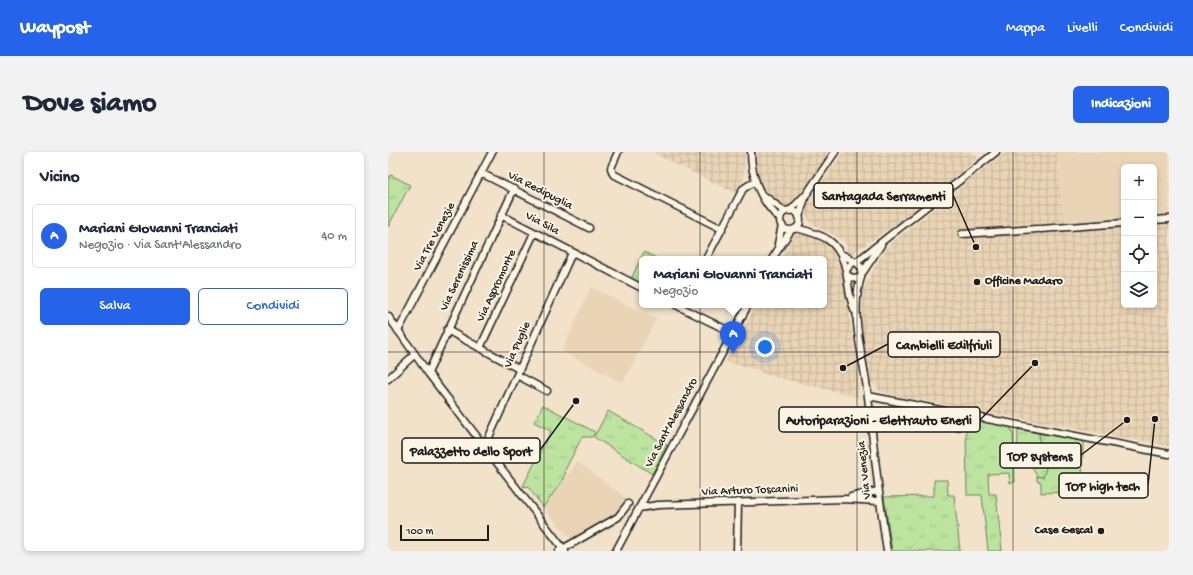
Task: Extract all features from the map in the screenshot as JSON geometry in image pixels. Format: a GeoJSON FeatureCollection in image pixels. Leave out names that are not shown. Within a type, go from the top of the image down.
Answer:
{"type":"FeatureCollection","features":[{"type":"Feature","properties":{"kind":"street","name":"Via Tre Venezie"},"geometry":{"type":"LineString","coordinates":[[398,331],[492,152]]}},
{"type":"Feature","properties":{"kind":"street"},"geometry":{"type":"LineString","coordinates":[[618,152],[611,167],[613,174],[722,229]]}},
{"type":"Feature","properties":{"kind":"street"},"geometry":{"type":"LineString","coordinates":[[751,152],[752,170],[755,181],[771,210],[781,222],[796,224],[831,242],[843,255],[856,262],[862,268],[862,274],[856,279],[847,273],[848,266],[856,262],[996,152]]}},
{"type":"Feature","properties":{"kind":"street"},"geometry":{"type":"LineString","coordinates":[[777,250],[781,222],[788,211],[806,195],[835,152]]}},
{"type":"Feature","properties":{"kind":"street","name":"Via Redipuglia"},"geometry":{"type":"LineString","coordinates":[[481,173],[589,228]]}},
{"type":"Feature","properties":{"kind":"street"},"geometry":{"type":"LineString","coordinates":[[708,256],[743,189],[755,181]]}},
{"type":"Feature","properties":{"kind":"street"},"geometry":{"type":"LineString","coordinates":[[758,188],[770,201],[788,211],[795,212],[796,224]]}},
{"type":"Feature","properties":{"kind":"street","name":"Via Serenissima"},"geometry":{"type":"LineString","coordinates":[[428,373],[514,189]]}},
{"type":"Feature","properties":{"kind":"street"},"geometry":{"type":"LineString","coordinates":[[774,256],[796,224],[806,195]]}},
{"type":"Feature","properties":{"kind":"street","name":"Via Sila"},"geometry":{"type":"LineString","coordinates":[[501,215],[639,286]]}},
{"type":"Feature","properties":{"kind":"street"},"geometry":{"type":"LineString","coordinates":[[1157,220],[1169,219]]}},
{"type":"Feature","properties":{"kind":"street"},"geometry":{"type":"LineString","coordinates":[[962,234],[1121,222]]}},
{"type":"Feature","properties":{"kind":"street","name":"Via Aspromonte"},"geometry":{"type":"LineString","coordinates":[[480,348],[534,233]]}},
{"type":"Feature","properties":{"kind":"street","name":"Via Venezia"},"geometry":{"type":"LineString","coordinates":[[885,239],[862,274],[856,293],[856,315],[868,396],[879,501],[887,551]]}},
{"type":"Feature","properties":{"kind":"street","name":"Via Puglie"},"geometry":{"type":"LineString","coordinates":[[485,446],[572,253]]}},
{"type":"Feature","properties":{"kind":"street","name":"Via Venezia"},"geometry":{"type":"LineString","coordinates":[[843,255],[850,296],[856,315]]}},
{"type":"Feature","properties":{"kind":"street"},"geometry":{"type":"LineString","coordinates":[[682,308],[733,333]]}},
{"type":"Feature","properties":{"kind":"street","name":"Via Sant'Alessandro"},"geometry":{"type":"LineString","coordinates":[[616,551],[746,308]]}},
{"type":"Feature","properties":{"kind":"street"},"geometry":{"type":"LineString","coordinates":[[388,316],[428,373],[485,446],[562,550],[618,517],[628,504]]}},
{"type":"Feature","properties":{"kind":"street"},"geometry":{"type":"LineString","coordinates":[[447,330],[480,348],[547,391]]}},
{"type":"Feature","properties":{"kind":"street"},"geometry":{"type":"LineString","coordinates":[[388,379],[415,354]]}},
{"type":"Feature","properties":{"kind":"street"},"geometry":{"type":"LineString","coordinates":[[868,396],[1169,454]]}},
{"type":"Feature","properties":{"kind":"street"},"geometry":{"type":"LineString","coordinates":[[843,499],[878,491]]}},
{"type":"Feature","properties":{"kind":"street","name":"Via Arturo Toscanini"},"geometry":{"type":"LineString","coordinates":[[644,498],[658,505]]}},
{"type":"Feature","properties":{"kind":"street"},"geometry":{"type":"LineString","coordinates":[[843,499],[879,501]]}},
{"type":"Feature","properties":{"kind":"street","name":"Via Arturo Toscanini"},"geometry":{"type":"LineString","coordinates":[[639,508],[658,505],[843,499]]}},
{"type":"Feature","properties":{"kind":"street"},"geometry":{"type":"LineString","coordinates":[[737,551],[738,502]]}},
{"type":"Feature","properties":{"kind":"shaded area"},"geometry":{"type":"Polygon","coordinates":[[[656,152],[745,152],[743,182],[737,194],[655,154],[656,152]]]}},
{"type":"Feature","properties":{"kind":"shaded area"},"geometry":{"type":"Polygon","coordinates":[[[753,152],[831,152],[804,192],[789,208],[785,209],[769,197],[761,186],[755,169],[753,152]]]}},
{"type":"Feature","properties":{"kind":"shaded area"},"geometry":{"type":"Polygon","coordinates":[[[843,152],[973,152],[978,158],[913,213],[851,254],[847,253],[846,245],[842,239],[810,223],[804,209],[843,152]]]}},
{"type":"Feature","properties":{"kind":"shaded area"},"geometry":{"type":"Polygon","coordinates":[[[1005,152],[1057,152],[1064,222],[1121,218],[1121,308],[1157,308],[1157,216],[1169,215],[1169,446],[889,394],[880,391],[869,380],[860,315],[864,288],[876,264],[890,244],[1005,152]]]}},
{"type":"Feature","properties":{"kind":"shaded area"},"geometry":{"type":"Polygon","coordinates":[[[1057,152],[1169,152],[1169,215],[1157,216],[1157,164],[1121,164],[1121,218],[1064,222],[1057,152]]]}},
{"type":"Feature","properties":{"kind":"shaded area"},"geometry":{"type":"Polygon","coordinates":[[[807,234],[830,246],[842,266],[859,378],[858,397],[763,374],[759,370],[725,362],[754,308],[827,308],[827,256],[783,256],[794,235],[807,234]]]}},
{"type":"Feature","properties":{"kind":"shaded area"},"geometry":{"type":"Polygon","coordinates":[[[591,287],[656,319],[623,383],[562,351],[591,287]]]}},
{"type":"Feature","properties":{"kind":"shaded area"},"geometry":{"type":"Polygon","coordinates":[[[578,462],[627,499],[616,515],[571,539],[543,507],[578,462]]]}},
{"type":"Feature","properties":{"kind":"green space"},"geometry":{"type":"Polygon","coordinates":[[[391,175],[410,185],[388,227],[388,179],[391,175]]]}},
{"type":"Feature","properties":{"kind":"green space"},"geometry":{"type":"Polygon","coordinates":[[[644,252],[652,256],[642,256],[644,252]]]}},
{"type":"Feature","properties":{"kind":"green space"},"geometry":{"type":"Polygon","coordinates":[[[639,262],[639,286],[630,281],[639,262]]]}},
{"type":"Feature","properties":{"kind":"green space"},"geometry":{"type":"Polygon","coordinates":[[[543,405],[595,432],[592,437],[582,437],[564,472],[566,473],[563,478],[564,479],[543,507],[529,488],[523,486],[551,431],[534,422],[543,405]]]}},
{"type":"Feature","properties":{"kind":"green space"},"geometry":{"type":"Polygon","coordinates":[[[608,411],[667,445],[652,474],[594,437],[608,411]]]}},
{"type":"Feature","properties":{"kind":"green space"},"geometry":{"type":"Polygon","coordinates":[[[943,414],[1010,427],[1013,434],[1015,482],[1010,483],[1009,473],[988,474],[989,494],[996,494],[1002,551],[988,551],[982,495],[967,495],[966,427],[960,427],[960,431],[944,429],[943,414]]]}},
{"type":"Feature","properties":{"kind":"green space"},"geometry":{"type":"Polygon","coordinates":[[[1018,429],[1039,432],[1040,453],[1046,468],[1043,477],[1037,476],[1031,466],[1018,466],[1018,429]]]}},
{"type":"Feature","properties":{"kind":"green space"},"geometry":{"type":"Polygon","coordinates":[[[1039,432],[1083,441],[1082,485],[1094,487],[1094,491],[1041,493],[1041,482],[1037,481],[1037,476],[1043,477],[1046,468],[1040,453],[1039,432]]]}},
{"type":"Feature","properties":{"kind":"green space"},"geometry":{"type":"Polygon","coordinates":[[[934,480],[947,480],[948,495],[954,495],[960,551],[892,551],[884,497],[934,496],[934,480]]]}},
{"type":"Feature","properties":{"kind":"place","name":"Santagada Serramenti"},"geometry":{"type":"Point","coordinates":[976,247]}},
{"type":"Feature","properties":{"kind":"place","name":"Officine Madaro"},"geometry":{"type":"Point","coordinates":[977,282]}},
{"type":"Feature","properties":{"kind":"place","name":"Mariani GIovanni Tranciati"},"geometry":{"type":"Point","coordinates":[733,354]}},
{"type":"Feature","properties":{"kind":"place","name":"Autoriparazioni - Elettrauto Enerli"},"geometry":{"type":"Point","coordinates":[1035,363]}},
{"type":"Feature","properties":{"kind":"place","name":"Cambielli Edilfriuli"},"geometry":{"type":"Point","coordinates":[843,368]}},
{"type":"Feature","properties":{"kind":"place","name":"Palazzetto dello Sport"},"geometry":{"type":"Point","coordinates":[576,401]}},
{"type":"Feature","properties":{"kind":"place","name":"TOP high tech"},"geometry":{"type":"Point","coordinates":[1155,419]}},
{"type":"Feature","properties":{"kind":"place","name":"TOP systems"},"geometry":{"type":"Point","coordinates":[1127,420]}},
{"type":"Feature","properties":{"kind":"place","name":"Case Gescal"},"geometry":{"type":"Point","coordinates":[1101,531]}}]}
